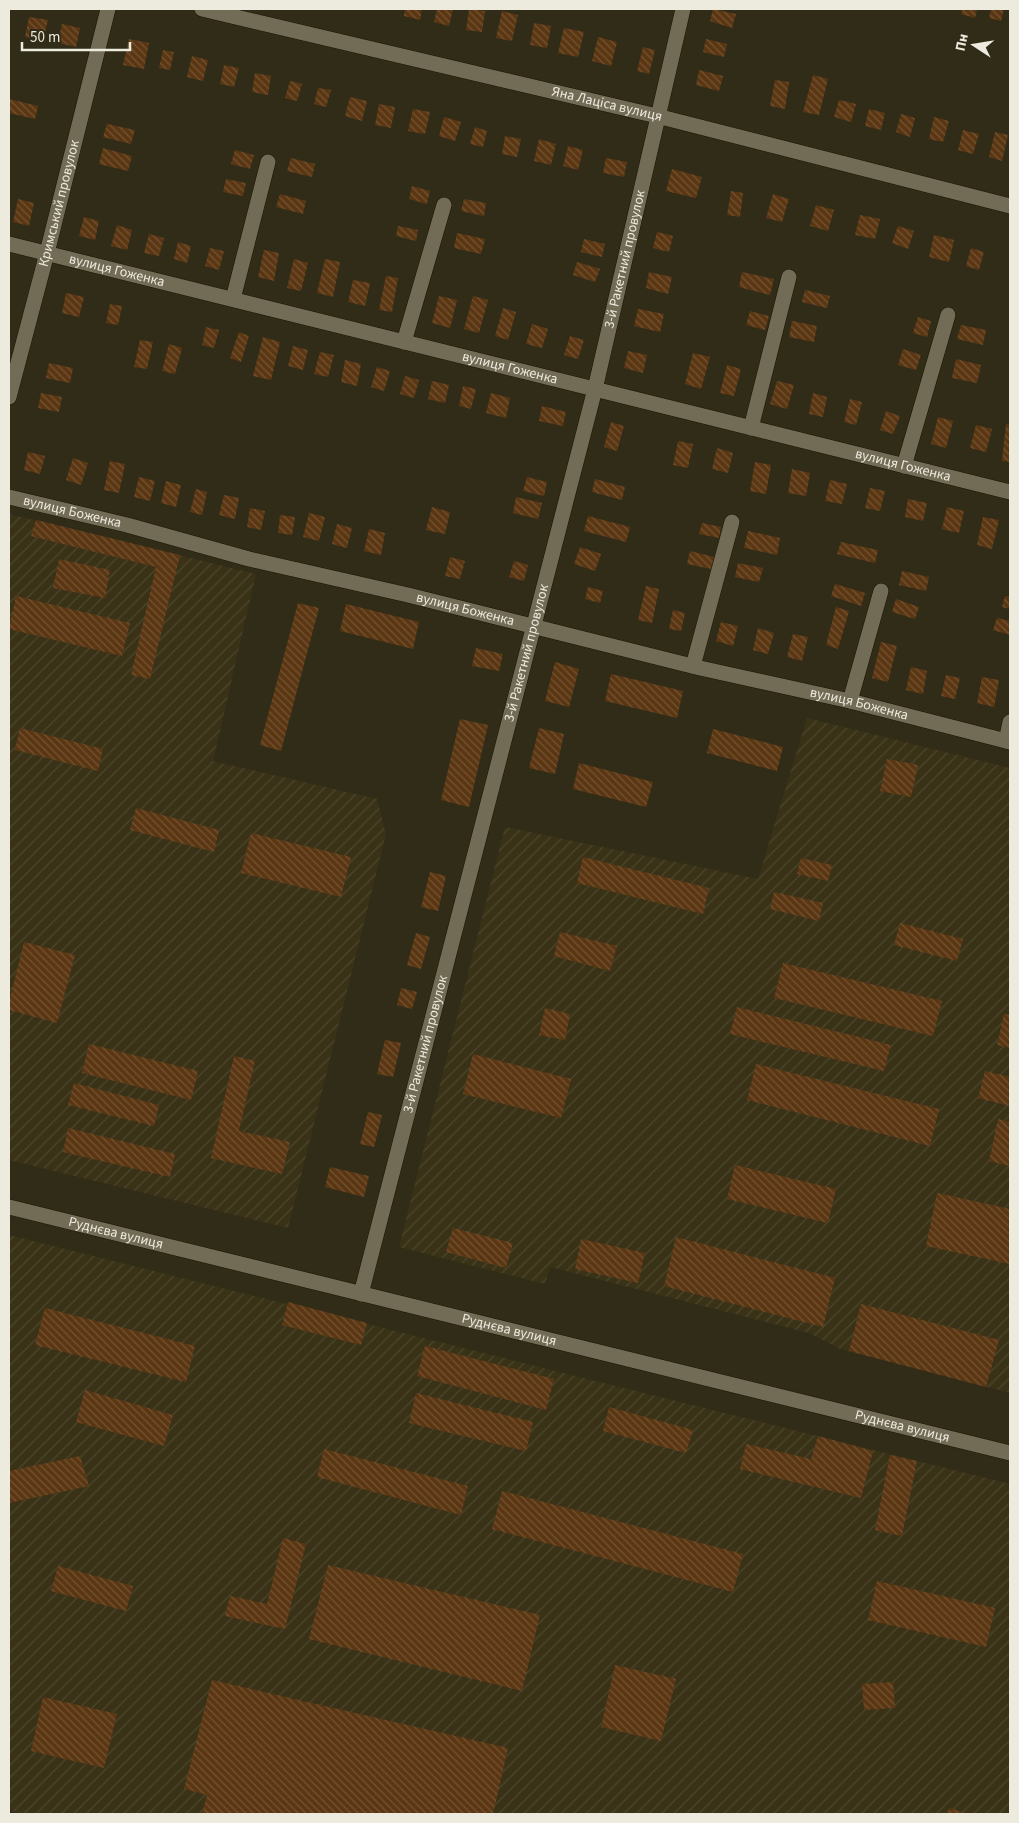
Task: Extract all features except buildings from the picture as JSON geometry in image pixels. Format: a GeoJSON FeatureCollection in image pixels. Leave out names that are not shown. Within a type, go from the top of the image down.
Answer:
{"type":"FeatureCollection","features":[{"type":"Feature","properties":{"kind":"street","name":"Кримський провулок"},"geometry":{"type":"LineString","coordinates":[[9,396],[108,9]]}},
{"type":"Feature","properties":{"kind":"street","name":"Яна Лаціса вулиця"},"geometry":{"type":"LineString","coordinates":[[202,9],[657,116],[1010,206]]}},
{"type":"Feature","properties":{"kind":"street","name":"3-й Ракетний провулок"},"geometry":{"type":"LineString","coordinates":[[361,1294],[532,626],[595,389],[683,9]]}},
{"type":"Feature","properties":{"kind":"street"},"geometry":{"type":"LineString","coordinates":[[233,299],[268,162]]}},
{"type":"Feature","properties":{"kind":"street"},"geometry":{"type":"LineString","coordinates":[[404,342],[444,205]]}},
{"type":"Feature","properties":{"kind":"street","name":"вулиця Гоженка"},"geometry":{"type":"LineString","coordinates":[[9,244],[1010,492]]}},
{"type":"Feature","properties":{"kind":"street"},"geometry":{"type":"LineString","coordinates":[[751,428],[789,277]]}},
{"type":"Feature","properties":{"kind":"street"},"geometry":{"type":"LineString","coordinates":[[904,466],[948,315]]}},
{"type":"Feature","properties":{"kind":"street","name":"вулиця Боженка"},"geometry":{"type":"LineString","coordinates":[[9,498],[127,525],[249,559],[693,666],[850,701],[1008,741]]}},
{"type":"Feature","properties":{"kind":"street"},"geometry":{"type":"LineString","coordinates":[[693,666],[732,522]]}},
{"type":"Feature","properties":{"kind":"street"},"geometry":{"type":"LineString","coordinates":[[850,701],[881,591]]}},
{"type":"Feature","properties":{"kind":"street"},"geometry":{"type":"LineString","coordinates":[[1008,741],[1010,722]]}},
{"type":"Feature","properties":{"kind":"street","name":"Руднєва вулиця"},"geometry":{"type":"LineString","coordinates":[[9,1207],[1010,1453]]}},
{"type":"Feature","properties":{"kind":"shaded area"},"geometry":{"type":"Polygon","coordinates":[[[9,514],[256,574],[213,761],[377,799],[386,834],[288,1228],[9,1160],[9,514]]]}},
{"type":"Feature","properties":{"kind":"shaded area"},"geometry":{"type":"Polygon","coordinates":[[[807,718],[1010,768],[1010,1393],[840,1349],[809,1333],[550,1267],[545,1284],[399,1247],[505,827],[758,879],[807,718]]]}},
{"type":"Feature","properties":{"kind":"shaded area"},"geometry":{"type":"Polygon","coordinates":[[[9,1235],[1010,1484],[1010,1814],[21,1814],[9,1810],[9,1235]]]}}]}
